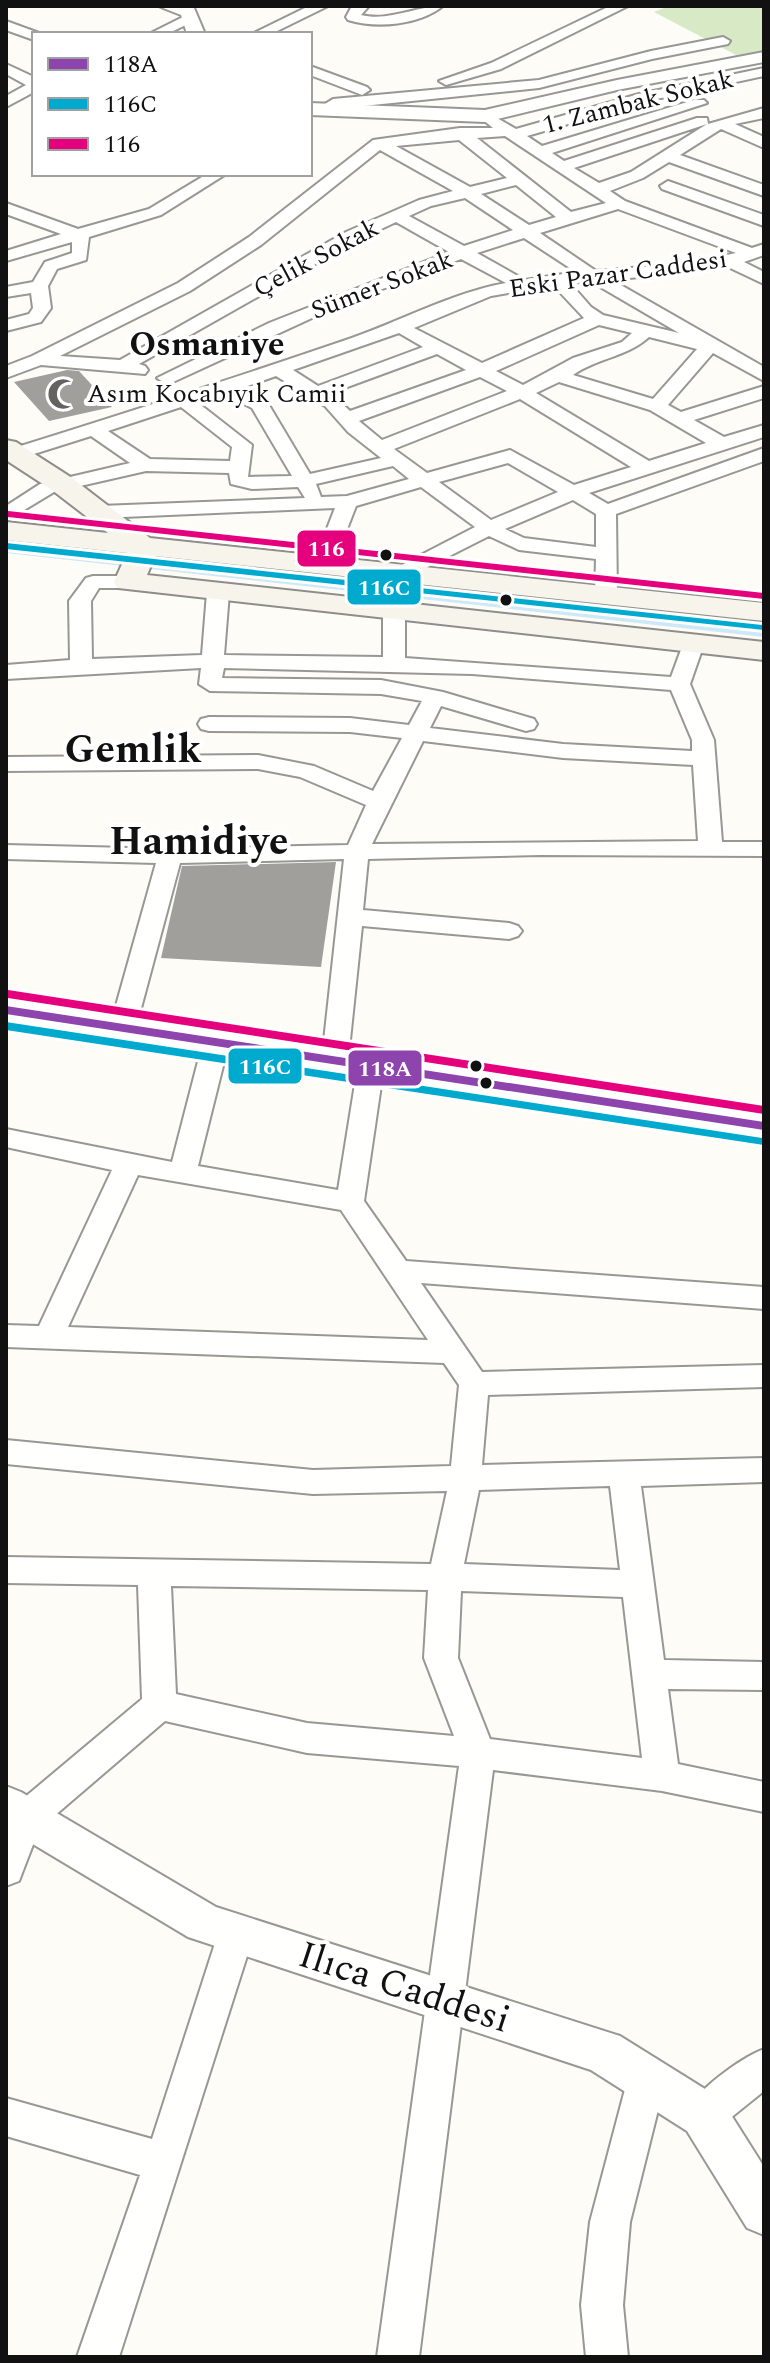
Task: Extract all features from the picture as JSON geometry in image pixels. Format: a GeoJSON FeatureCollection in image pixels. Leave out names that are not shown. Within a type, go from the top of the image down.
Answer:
{"type":"FeatureCollection","features":[{"type":"Feature","properties":{"kind":"main road"},"geometry":{"type":"LineString","coordinates":[[12,450],[100,512],[136,565]]}},
{"type":"Feature","properties":{"kind":"main road"},"geometry":{"type":"LineString","coordinates":[[7,527],[218,593],[764,651]]}},
{"type":"Feature","properties":{"kind":"main road"},"geometry":{"type":"LineString","coordinates":[[136,565],[323,565],[764,612]]}},
{"type":"Feature","properties":{"kind":"street"},"geometry":{"type":"LineString","coordinates":[[167,6],[195,18]]}},
{"type":"Feature","properties":{"kind":"street"},"geometry":{"type":"LineString","coordinates":[[263,32],[321,6]]}},
{"type":"Feature","properties":{"kind":"street"},"geometry":{"type":"LineString","coordinates":[[362,6],[355,10],[353,17],[381,22],[436,6]]}},
{"type":"Feature","properties":{"kind":"street"},"geometry":{"type":"LineString","coordinates":[[319,111],[362,90],[428,84],[480,72],[621,6]]}},
{"type":"Feature","properties":{"kind":"street"},"geometry":{"type":"LineString","coordinates":[[161,32],[195,18]]}},
{"type":"Feature","properties":{"kind":"street"},"geometry":{"type":"LineString","coordinates":[[6,25],[32,35]]}},
{"type":"Feature","properties":{"kind":"street"},"geometry":{"type":"LineString","coordinates":[[319,111],[539,84],[651,55],[723,41]]}},
{"type":"Feature","properties":{"kind":"street"},"geometry":{"type":"LineString","coordinates":[[319,111],[485,116],[617,85],[764,57]]}},
{"type":"Feature","properties":{"kind":"street"},"geometry":{"type":"LineString","coordinates":[[6,68],[32,83]]}},
{"type":"Feature","properties":{"kind":"street"},"geometry":{"type":"LineString","coordinates":[[312,71],[362,90]]}},
{"type":"Feature","properties":{"kind":"street","name":"1. Zambak Sokak"},"geometry":{"type":"LineString","coordinates":[[379,143],[460,133],[509,133],[644,97],[764,72]]}},
{"type":"Feature","properties":{"kind":"street"},"geometry":{"type":"LineString","coordinates":[[6,102],[32,85]]}},
{"type":"Feature","properties":{"kind":"street"},"geometry":{"type":"LineString","coordinates":[[539,152],[675,109],[764,86]]}},
{"type":"Feature","properties":{"kind":"street"},"geometry":{"type":"LineString","coordinates":[[560,167],[702,121],[675,109]]}},
{"type":"Feature","properties":{"kind":"street"},"geometry":{"type":"LineString","coordinates":[[596,190],[637,175],[720,123],[764,113]]}},
{"type":"Feature","properties":{"kind":"street"},"geometry":{"type":"LineString","coordinates":[[485,116],[619,204],[757,251]]}},
{"type":"Feature","properties":{"kind":"street"},"geometry":{"type":"LineString","coordinates":[[720,123],[764,143]]}},
{"type":"Feature","properties":{"kind":"street"},"geometry":{"type":"LineString","coordinates":[[460,133],[568,218]]}},
{"type":"Feature","properties":{"kind":"street"},"geometry":{"type":"LineString","coordinates":[[6,372],[38,360],[196,279],[255,241],[379,143],[469,193],[593,276],[709,346],[764,375]]}},
{"type":"Feature","properties":{"kind":"street"},"geometry":{"type":"LineString","coordinates":[[666,156],[707,168],[764,191]]}},
{"type":"Feature","properties":{"kind":"street"},"geometry":{"type":"LineString","coordinates":[[6,256],[155,212],[215,176]]}},
{"type":"Feature","properties":{"kind":"street","name":"Çelik Sokak"},"geometry":{"type":"LineString","coordinates":[[123,366],[352,236],[425,203],[521,179]]}},
{"type":"Feature","properties":{"kind":"street"},"geometry":{"type":"LineString","coordinates":[[668,186],[764,221]]}},
{"type":"Feature","properties":{"kind":"street","name":"Sümer Sokak"},"geometry":{"type":"LineString","coordinates":[[166,378],[256,333],[466,253],[619,204]]}},
{"type":"Feature","properties":{"kind":"street"},"geometry":{"type":"LineString","coordinates":[[6,208],[81,236]]}},
{"type":"Feature","properties":{"kind":"street"},"geometry":{"type":"LineString","coordinates":[[396,216],[520,284]]}},
{"type":"Feature","properties":{"kind":"street"},"geometry":{"type":"LineString","coordinates":[[6,326],[35,318],[42,308],[39,286],[51,266],[80,256],[81,236]]}},
{"type":"Feature","properties":{"kind":"street","name":"Eski Pazar Caddesi"},"geometry":{"type":"LineString","coordinates":[[12,450],[184,401],[400,327],[487,292],[557,279],[730,261],[757,251]]}},
{"type":"Feature","properties":{"kind":"street"},"geometry":{"type":"LineString","coordinates":[[730,261],[764,279]]}},
{"type":"Feature","properties":{"kind":"street"},"geometry":{"type":"LineString","coordinates":[[557,279],[585,311],[597,319],[709,346]]}},
{"type":"Feature","properties":{"kind":"street"},"geometry":{"type":"LineString","coordinates":[[6,292],[39,286]]}},
{"type":"Feature","properties":{"kind":"street"},"geometry":{"type":"LineString","coordinates":[[347,419],[482,370],[597,319]]}},
{"type":"Feature","properties":{"kind":"street"},"geometry":{"type":"LineString","coordinates":[[400,327],[522,392],[568,423],[647,468]]}},
{"type":"Feature","properties":{"kind":"street"},"geometry":{"type":"LineString","coordinates":[[184,401],[242,445],[238,480],[249,485],[306,479],[387,454],[558,376],[579,362],[628,346],[644,332]]}},
{"type":"Feature","properties":{"kind":"street"},"geometry":{"type":"LineString","coordinates":[[657,406],[709,346]]}},
{"type":"Feature","properties":{"kind":"street"},"geometry":{"type":"LineString","coordinates":[[318,392],[439,347]]}},
{"type":"Feature","properties":{"kind":"street"},"geometry":{"type":"LineString","coordinates":[[742,363],[764,355]]}},
{"type":"Feature","properties":{"kind":"street"},"geometry":{"type":"LineString","coordinates":[[6,358],[123,366],[259,404],[317,501]]}},
{"type":"Feature","properties":{"kind":"street"},"geometry":{"type":"LineString","coordinates":[[278,369],[318,392],[387,454],[489,528],[519,544],[604,554]]}},
{"type":"Feature","properties":{"kind":"street"},"geometry":{"type":"LineString","coordinates":[[558,376],[657,406],[722,444]]}},
{"type":"Feature","properties":{"kind":"street"},"geometry":{"type":"LineString","coordinates":[[677,419],[764,392]]}},
{"type":"Feature","properties":{"kind":"street"},"geometry":{"type":"LineString","coordinates":[[93,429],[146,465]]}},
{"type":"Feature","properties":{"kind":"street"},"geometry":{"type":"LineString","coordinates":[[399,574],[489,528],[553,503],[574,491],[764,431]]}},
{"type":"Feature","properties":{"kind":"street"},"geometry":{"type":"LineString","coordinates":[[100,512],[348,502],[510,456],[606,511]]}},
{"type":"Feature","properties":{"kind":"street"},"geometry":{"type":"LineString","coordinates":[[606,511],[762,457]]}},
{"type":"Feature","properties":{"kind":"street"},"geometry":{"type":"LineString","coordinates":[[7,527],[47,488],[62,484],[146,465],[240,467]]}},
{"type":"Feature","properties":{"kind":"street"},"geometry":{"type":"LineString","coordinates":[[323,565],[348,502]]}},
{"type":"Feature","properties":{"kind":"street"},"geometry":{"type":"LineString","coordinates":[[606,511],[606,595]]}},
{"type":"Feature","properties":{"kind":"street"},"geometry":{"type":"LineString","coordinates":[[81,665],[80,601],[93,582],[136,565]]}},
{"type":"Feature","properties":{"kind":"street"},"geometry":{"type":"LineString","coordinates":[[210,760],[210,674],[218,593]]}},
{"type":"Feature","properties":{"kind":"street"},"geometry":{"type":"LineString","coordinates":[[394,612],[394,665]]}},
{"type":"Feature","properties":{"kind":"street"},"geometry":{"type":"LineString","coordinates":[[693,644],[679,684],[703,740],[710,848]]}},
{"type":"Feature","properties":{"kind":"street"},"geometry":{"type":"LineString","coordinates":[[6,672],[81,665],[381,687],[435,697],[526,724]]}},
{"type":"Feature","properties":{"kind":"street"},"geometry":{"type":"LineString","coordinates":[[210,674],[394,665],[679,684]]}},
{"type":"Feature","properties":{"kind":"street"},"geometry":{"type":"LineString","coordinates":[[335,1059],[357,851],[379,802],[435,697]]}},
{"type":"Feature","properties":{"kind":"street"},"geometry":{"type":"LineString","coordinates":[[209,724],[350,725],[563,751],[704,759]]}},
{"type":"Feature","properties":{"kind":"street"},"geometry":{"type":"LineString","coordinates":[[6,764],[258,762],[306,771],[379,802]]}},
{"type":"Feature","properties":{"kind":"street"},"geometry":{"type":"LineString","coordinates":[[6,852],[170,856],[357,851],[764,849]]}},
{"type":"Feature","properties":{"kind":"street"},"geometry":{"type":"LineString","coordinates":[[123,1027],[170,856]]}},
{"type":"Feature","properties":{"kind":"street"},"geometry":{"type":"LineString","coordinates":[[350,917],[509,931]]}},
{"type":"Feature","properties":{"kind":"street"},"geometry":{"type":"LineString","coordinates":[[6,1010],[764,1126]]}},
{"type":"Feature","properties":{"kind":"street"},"geometry":{"type":"LineString","coordinates":[[183,1172],[216,1042]]}},
{"type":"Feature","properties":{"kind":"street"},"geometry":{"type":"LineString","coordinates":[[371,1065],[350,1202],[474,1384],[465,1479],[445,1577],[441,1658],[478,1753],[398,2357]]}},
{"type":"Feature","properties":{"kind":"street"},"geometry":{"type":"LineString","coordinates":[[6,1138],[129,1164],[350,1202]]}},
{"type":"Feature","properties":{"kind":"street"},"geometry":{"type":"LineString","coordinates":[[48,1339],[129,1164]]}},
{"type":"Feature","properties":{"kind":"street"},"geometry":{"type":"LineString","coordinates":[[397,1271],[764,1298]]}},
{"type":"Feature","properties":{"kind":"street"},"geometry":{"type":"LineString","coordinates":[[6,1336],[452,1352]]}},
{"type":"Feature","properties":{"kind":"street"},"geometry":{"type":"LineString","coordinates":[[474,1384],[764,1376]]}},
{"type":"Feature","properties":{"kind":"street"},"geometry":{"type":"LineString","coordinates":[[6,1452],[313,1482],[764,1470]]}},
{"type":"Feature","properties":{"kind":"street"},"geometry":{"type":"LineString","coordinates":[[624,1474],[662,1776]]}},
{"type":"Feature","properties":{"kind":"street"},"geometry":{"type":"LineString","coordinates":[[6,1570],[445,1577],[637,1584]]}},
{"type":"Feature","properties":{"kind":"street"},"geometry":{"type":"LineString","coordinates":[[154,1573],[159,1705]]}},
{"type":"Feature","properties":{"kind":"street"},"geometry":{"type":"LineString","coordinates":[[649,1674],[764,1676]]}},
{"type":"Feature","properties":{"kind":"street"},"geometry":{"type":"LineString","coordinates":[[6,1870],[15,1812],[159,1705],[307,1738],[478,1753],[662,1776],[764,1797]]}},
{"type":"Feature","properties":{"kind":"street","name":"Ilıca Caddesi"},"geometry":{"type":"LineString","coordinates":[[15,1812],[204,1923],[604,2052],[704,2115],[764,2211]]}},
{"type":"Feature","properties":{"kind":"street"},"geometry":{"type":"LineString","coordinates":[[98,2357],[236,1934]]}},
{"type":"Feature","properties":{"kind":"street"},"geometry":{"type":"LineString","coordinates":[[704,2115],[764,2067]]}},
{"type":"Feature","properties":{"kind":"street"},"geometry":{"type":"LineString","coordinates":[[607,2357],[602,2305],[610,2222],[647,2078]]}},
{"type":"Feature","properties":{"kind":"street"},"geometry":{"type":"LineString","coordinates":[[6,2117],[164,2162]]}},
{"type":"Feature","properties":{"kind":"green space"},"geometry":{"type":"Polygon","coordinates":[[[669,6],[764,6],[764,53],[738,56],[654,12],[669,6]]]}},
{"type":"Feature","properties":{"kind":"water"},"geometry":{"type":"Polygon","coordinates":[[[6,545],[764,629],[764,637],[6,553],[6,545]]]}},
{"type":"Feature","properties":{"kind":"building","name":"Asım Kocabıyık Camii"},"geometry":{"type":"Polygon","coordinates":[[[67,370],[79,371],[112,407],[49,421],[14,382],[67,370]]]}},
{"type":"Feature","properties":{"kind":"building"},"geometry":{"type":"Polygon","coordinates":[[[336,862],[321,967],[161,958],[182,866],[336,862]]]}},
{"type":"Feature","properties":{"kind":"transit line","name":"116"},"geometry":{"type":"LineString","coordinates":[[8,514],[764,596]]}},
{"type":"Feature","properties":{"kind":"transit line","name":"116C"},"geometry":{"type":"LineString","coordinates":[[6,546],[762,628]]}},
{"type":"Feature","properties":{"kind":"transit line","name":"116"},"geometry":{"type":"LineString","coordinates":[[8,994],[764,1110]]}},
{"type":"Feature","properties":{"kind":"transit line","name":"118A"},"geometry":{"type":"LineString","coordinates":[[6,1010],[764,1126]]}},
{"type":"Feature","properties":{"kind":"transit line","name":"116C"},"geometry":{"type":"LineString","coordinates":[[6,1026],[762,1142]]}},
{"type":"Feature","properties":{"kind":"place","name":"Asım Kocabıyık Camii"},"geometry":{"type":"Point","coordinates":[63,394]}},
{"type":"Feature","properties":{"kind":"district","name":"Osmaniye"},"geometry":{"type":"Point","coordinates":[207,345]}},
{"type":"Feature","properties":{"kind":"district","name":"Gemlik"},"geometry":{"type":"Point","coordinates":[133,750]}},
{"type":"Feature","properties":{"kind":"district","name":"Hamidiye"},"geometry":{"type":"Point","coordinates":[199,842]}}]}
